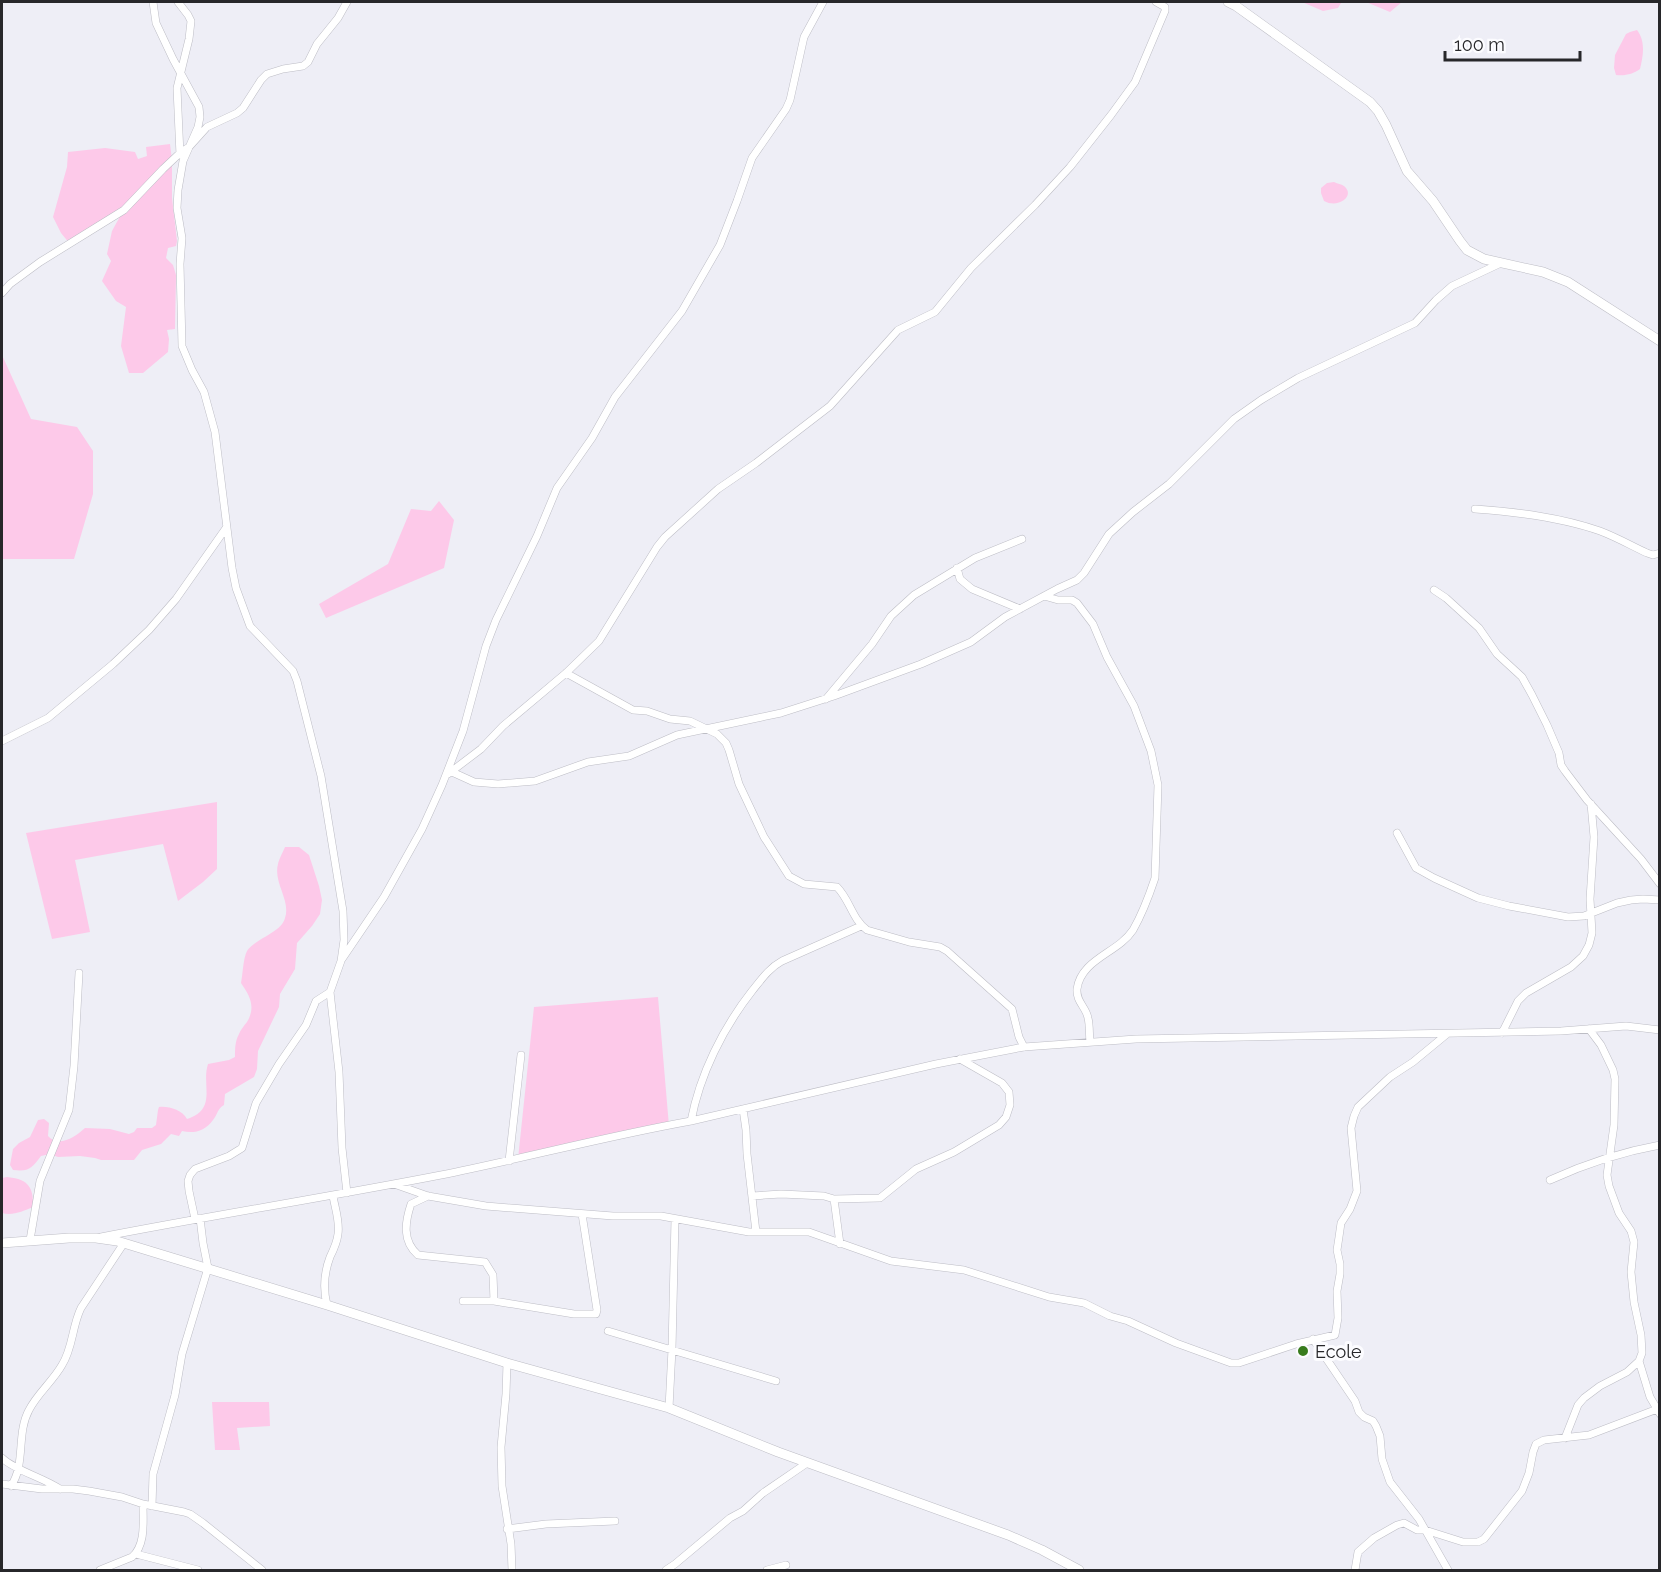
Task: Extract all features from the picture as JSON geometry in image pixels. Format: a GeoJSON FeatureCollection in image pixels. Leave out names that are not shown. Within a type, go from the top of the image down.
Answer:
{"type":"FeatureCollection","features":[{"type":"Feature","properties":{"kind":"street"},"geometry":{"type":"LineString","coordinates":[[153,2],[156,23],[180,74],[199,107],[198,127],[183,161],[178,190]]}},
{"type":"Feature","properties":{"kind":"street"},"geometry":{"type":"LineString","coordinates":[[178,2],[191,21],[177,88],[180,153],[177,208],[182,238],[180,264],[182,346],[204,392],[215,432],[226,528],[236,588],[250,626],[293,671],[321,776],[342,900],[344,940],[341,962],[330,992],[339,1072],[342,1148],[347,1193]]}},
{"type":"Feature","properties":{"kind":"street"},"geometry":{"type":"LineString","coordinates":[[2,293],[10,284],[40,262],[124,210],[207,127],[243,108],[267,74],[303,66],[308,62],[317,44],[338,18],[347,2]]}},
{"type":"Feature","properties":{"kind":"street"},"geometry":{"type":"LineString","coordinates":[[341,962],[384,897],[422,829],[449,774],[486,646],[557,488],[592,438],[615,397],[682,311],[716,253],[752,158],[790,100],[804,37],[823,2]]}},
{"type":"Feature","properties":{"kind":"street"},"geometry":{"type":"LineString","coordinates":[[449,774],[481,749],[503,726],[566,673],[598,641],[665,537],[718,489],[830,406],[898,330],[935,312],[971,268],[1071,167],[1135,82],[1165,11],[1165,7],[1156,2]]}},
{"type":"Feature","properties":{"kind":"street"},"geometry":{"type":"LineString","coordinates":[[1227,2],[1236,6],[1370,102],[1386,125],[1407,171],[1433,201],[1467,250],[1477,256],[1543,272],[1568,282],[1659,342]]}},
{"type":"Feature","properties":{"kind":"street"},"geometry":{"type":"LineString","coordinates":[[449,774],[474,782],[498,784],[527,782],[555,775],[588,762],[629,756],[677,735],[781,713],[826,699],[921,664],[971,642],[1005,617],[1077,580],[1109,534],[1169,484],[1234,419],[1298,378],[1415,323],[1452,286],[1503,262]]}},
{"type":"Feature","properties":{"kind":"street"},"geometry":{"type":"LineString","coordinates":[[1475,509],[1524,513],[1564,521],[1601,531],[1647,554],[1659,553]]}},
{"type":"Feature","properties":{"kind":"street"},"geometry":{"type":"LineString","coordinates":[[2,741],[48,718],[113,664],[149,630],[176,598],[226,528]]}},
{"type":"Feature","properties":{"kind":"street"},"geometry":{"type":"LineString","coordinates":[[826,699],[872,644],[891,616],[914,596],[975,558],[1022,539]]}},
{"type":"Feature","properties":{"kind":"street"},"geometry":{"type":"LineString","coordinates":[[957,568],[960,579],[972,589],[1020,609]]}},
{"type":"Feature","properties":{"kind":"street"},"geometry":{"type":"LineString","coordinates":[[1434,590],[1479,628],[1497,654],[1522,677],[1547,725],[1564,771],[1641,859],[1659,884]]}},
{"type":"Feature","properties":{"kind":"street"},"geometry":{"type":"LineString","coordinates":[[1044,596],[1058,600],[1072,600],[1093,624],[1107,657],[1134,706],[1151,751],[1158,785],[1155,878],[1151,889],[1133,930],[1080,976],[1077,996],[1088,1017],[1090,1042]]}},
{"type":"Feature","properties":{"kind":"street"},"geometry":{"type":"LineString","coordinates":[[566,673],[633,710],[647,711],[670,719],[690,721],[717,734],[726,742],[750,810],[789,876],[804,884],[837,887],[861,926],[877,934],[940,947],[947,951],[1012,1009],[1024,1047]]}},
{"type":"Feature","properties":{"kind":"street"},"geometry":{"type":"LineString","coordinates":[[1502,1033],[1518,1001],[1526,993],[1571,967],[1583,956],[1589,945],[1592,933],[1591,804]]}},
{"type":"Feature","properties":{"kind":"street"},"geometry":{"type":"LineString","coordinates":[[1396,833],[1416,868],[1478,898],[1509,906],[1568,917],[1584,916],[1631,900],[1659,900]]}},
{"type":"Feature","properties":{"kind":"street"},"geometry":{"type":"LineString","coordinates":[[691,1121],[704,1076],[723,1032],[764,976],[782,961],[861,926]]}},
{"type":"Feature","properties":{"kind":"street"},"geometry":{"type":"LineString","coordinates":[[30,1240],[40,1181],[69,1110],[79,973]]}},
{"type":"Feature","properties":{"kind":"street"},"geometry":{"type":"LineString","coordinates":[[152,1506],[153,1474],[175,1395],[182,1354],[208,1269],[198,1218],[189,1191],[190,1175],[195,1168],[229,1156],[242,1148],[261,1094],[306,1025],[316,1001],[330,992]]}},
{"type":"Feature","properties":{"kind":"street"},"geometry":{"type":"LineString","coordinates":[[96,1238],[198,1218],[333,1196],[510,1161],[960,1059],[1024,1047],[1136,1039],[1502,1033],[1626,1026],[1659,1030]]}},
{"type":"Feature","properties":{"kind":"street"},"geometry":{"type":"LineString","coordinates":[[1565,1438],[1578,1405],[1584,1398],[1600,1386],[1627,1372],[1639,1361],[1641,1353],[1641,1335],[1631,1272],[1634,1242],[1631,1231],[1619,1213],[1607,1175],[1614,1125],[1615,1079],[1601,1046],[1589,1029]]}},
{"type":"Feature","properties":{"kind":"street"},"geometry":{"type":"LineString","coordinates":[[393,1184],[428,1196],[486,1206],[613,1216],[661,1216],[743,1232],[808,1232],[891,1261],[964,1270],[1049,1297],[1084,1303],[1176,1343],[1239,1364],[1313,1339],[1333,1336],[1337,1332],[1337,1291],[1341,1264],[1337,1250],[1341,1223],[1357,1191],[1352,1128],[1354,1116],[1358,1107],[1390,1077],[1408,1066],[1447,1034]]}},
{"type":"Feature","properties":{"kind":"street"},"geometry":{"type":"LineString","coordinates":[[510,1161],[520,1055]]}},
{"type":"Feature","properties":{"kind":"street"},"geometry":{"type":"LineString","coordinates":[[752,1196],[781,1194],[824,1196],[834,1199],[880,1198],[916,1169],[963,1147],[1003,1121],[1010,1105],[1006,1086],[960,1059]]}},
{"type":"Feature","properties":{"kind":"street"},"geometry":{"type":"LineString","coordinates":[[743,1109],[756,1232]]}},
{"type":"Feature","properties":{"kind":"street"},"geometry":{"type":"LineString","coordinates":[[1550,1180],[1588,1163],[1659,1145]]}},
{"type":"Feature","properties":{"kind":"street"},"geometry":{"type":"LineString","coordinates":[[327,1305],[324,1293],[326,1274],[339,1230],[333,1196]]}},
{"type":"Feature","properties":{"kind":"street"},"geometry":{"type":"LineString","coordinates":[[428,1196],[411,1204],[406,1219],[406,1236],[412,1250],[418,1255],[485,1262],[493,1275],[495,1301]]}},
{"type":"Feature","properties":{"kind":"street"},"geometry":{"type":"LineString","coordinates":[[834,1199],[840,1244]]}},
{"type":"Feature","properties":{"kind":"street"},"geometry":{"type":"LineString","coordinates":[[463,1301],[495,1301],[574,1314],[596,1314],[582,1214]]}},
{"type":"Feature","properties":{"kind":"street"},"geometry":{"type":"LineString","coordinates":[[669,1408],[675,1219]]}},
{"type":"Feature","properties":{"kind":"street"},"geometry":{"type":"LineString","coordinates":[[2,1243],[96,1238],[124,1243],[507,1363],[669,1408],[807,1462],[1008,1535],[1079,1570]]}},
{"type":"Feature","properties":{"kind":"street"},"geometry":{"type":"LineString","coordinates":[[11,1486],[19,1468],[20,1443],[28,1411],[63,1364],[81,1308],[124,1243]]}},
{"type":"Feature","properties":{"kind":"street"},"geometry":{"type":"LineString","coordinates":[[608,1331],[776,1381]]}},
{"type":"Feature","properties":{"kind":"street"},"geometry":{"type":"LineString","coordinates":[[1313,1339],[1356,1401],[1359,1412],[1373,1421],[1376,1426],[1380,1436],[1382,1459],[1390,1482],[1419,1520],[1448,1570]]}},
{"type":"Feature","properties":{"kind":"street"},"geometry":{"type":"LineString","coordinates":[[1355,1570],[1358,1552],[1374,1538],[1397,1525],[1404,1524],[1417,1530],[1425,1530],[1463,1542],[1478,1542],[1484,1539],[1522,1491],[1536,1444],[1544,1440],[1589,1436],[1658,1410],[1639,1361]]}},
{"type":"Feature","properties":{"kind":"street"},"geometry":{"type":"LineString","coordinates":[[507,1363],[501,1447],[502,1486],[511,1544],[512,1570]]}},
{"type":"Feature","properties":{"kind":"street"},"geometry":{"type":"LineString","coordinates":[[2,1458],[60,1489]]}},
{"type":"Feature","properties":{"kind":"street"},"geometry":{"type":"LineString","coordinates":[[666,1570],[730,1518],[743,1511],[763,1493],[807,1462]]}},
{"type":"Feature","properties":{"kind":"street"},"geometry":{"type":"LineString","coordinates":[[2,1484],[89,1491],[176,1510],[190,1515],[262,1570]]}},
{"type":"Feature","properties":{"kind":"street"},"geometry":{"type":"LineString","coordinates":[[136,1554],[142,1541],[143,1504]]}},
{"type":"Feature","properties":{"kind":"street"},"geometry":{"type":"LineString","coordinates":[[507,1529],[546,1524],[615,1521]]}},
{"type":"Feature","properties":{"kind":"street"},"geometry":{"type":"LineString","coordinates":[[100,1570],[136,1554],[198,1570]]}},
{"type":"Feature","properties":{"kind":"street"},"geometry":{"type":"LineString","coordinates":[[767,1570],[786,1565]]}},
{"type":"Feature","properties":{"kind":"shaded area"},"geometry":{"type":"Polygon","coordinates":[[[1302,2],[1366,2],[1341,3],[1338,8],[1323,11],[1302,2]]]}},
{"type":"Feature","properties":{"kind":"shaded area"},"geometry":{"type":"Polygon","coordinates":[[[1366,2],[1402,2],[1390,12],[1366,2]]]}},
{"type":"Feature","properties":{"kind":"shaded area"},"geometry":{"type":"Polygon","coordinates":[[[1637,30],[1643,44],[1640,69],[1629,74],[1616,75],[1615,55],[1626,34],[1637,30]]]}},
{"type":"Feature","properties":{"kind":"shaded area"},"geometry":{"type":"Polygon","coordinates":[[[170,144],[172,198],[177,241],[176,246],[168,248],[166,258],[173,265],[176,275],[175,329],[167,330],[168,352],[143,373],[129,373],[121,346],[126,307],[116,301],[102,281],[111,261],[107,254],[112,231],[123,211],[70,244],[53,217],[67,167],[68,152],[105,148],[135,152],[138,159],[147,156],[146,147],[170,144]]]}},
{"type":"Feature","properties":{"kind":"shaded area"},"geometry":{"type":"Polygon","coordinates":[[[1334,182],[1344,186],[1348,194],[1340,202],[1329,203],[1324,201],[1321,188],[1327,183],[1334,182]]]}},
{"type":"Feature","properties":{"kind":"shaded area"},"geometry":{"type":"Polygon","coordinates":[[[2,355],[31,419],[77,427],[93,451],[93,494],[74,559],[2,559],[2,355]]]}},
{"type":"Feature","properties":{"kind":"shaded area"},"geometry":{"type":"Polygon","coordinates":[[[439,501],[454,520],[444,568],[326,618],[319,604],[388,564],[411,509],[431,511],[439,501]]]}},
{"type":"Feature","properties":{"kind":"shaded area"},"geometry":{"type":"Polygon","coordinates":[[[217,802],[217,869],[203,882],[178,901],[163,844],[75,860],[90,932],[52,939],[26,833],[217,802]]]}},
{"type":"Feature","properties":{"kind":"shaded area"},"geometry":{"type":"Polygon","coordinates":[[[285,847],[299,847],[309,855],[322,900],[320,914],[297,943],[295,969],[280,994],[279,1007],[258,1051],[254,1077],[225,1094],[224,1105],[206,1127],[195,1132],[182,1131],[179,1136],[171,1134],[161,1144],[142,1150],[134,1160],[101,1160],[80,1156],[58,1157],[50,1154],[41,1156],[27,1170],[13,1170],[10,1165],[13,1149],[30,1137],[38,1120],[44,1119],[49,1123],[48,1136],[62,1141],[72,1138],[85,1128],[110,1129],[129,1134],[137,1128],[152,1128],[156,1125],[159,1107],[175,1109],[187,1119],[197,1115],[205,1103],[208,1064],[235,1057],[238,1037],[250,1017],[251,1002],[241,983],[247,951],[256,942],[279,928],[285,918],[286,905],[277,871],[285,847]]]}},
{"type":"Feature","properties":{"kind":"shaded area"},"geometry":{"type":"Polygon","coordinates":[[[658,997],[669,1126],[518,1159],[534,1007],[658,997]]]}},
{"type":"Feature","properties":{"kind":"shaded area"},"geometry":{"type":"Polygon","coordinates":[[[2,1178],[20,1180],[28,1185],[32,1194],[33,1207],[14,1213],[2,1213],[2,1178]]]}},
{"type":"Feature","properties":{"kind":"shaded area"},"geometry":{"type":"Polygon","coordinates":[[[212,1402],[269,1402],[270,1426],[237,1428],[240,1450],[215,1450],[212,1402]]]}},
{"type":"Feature","properties":{"kind":"place","name":"Ecole"},"geometry":{"type":"Point","coordinates":[1303,1351]}}]}
